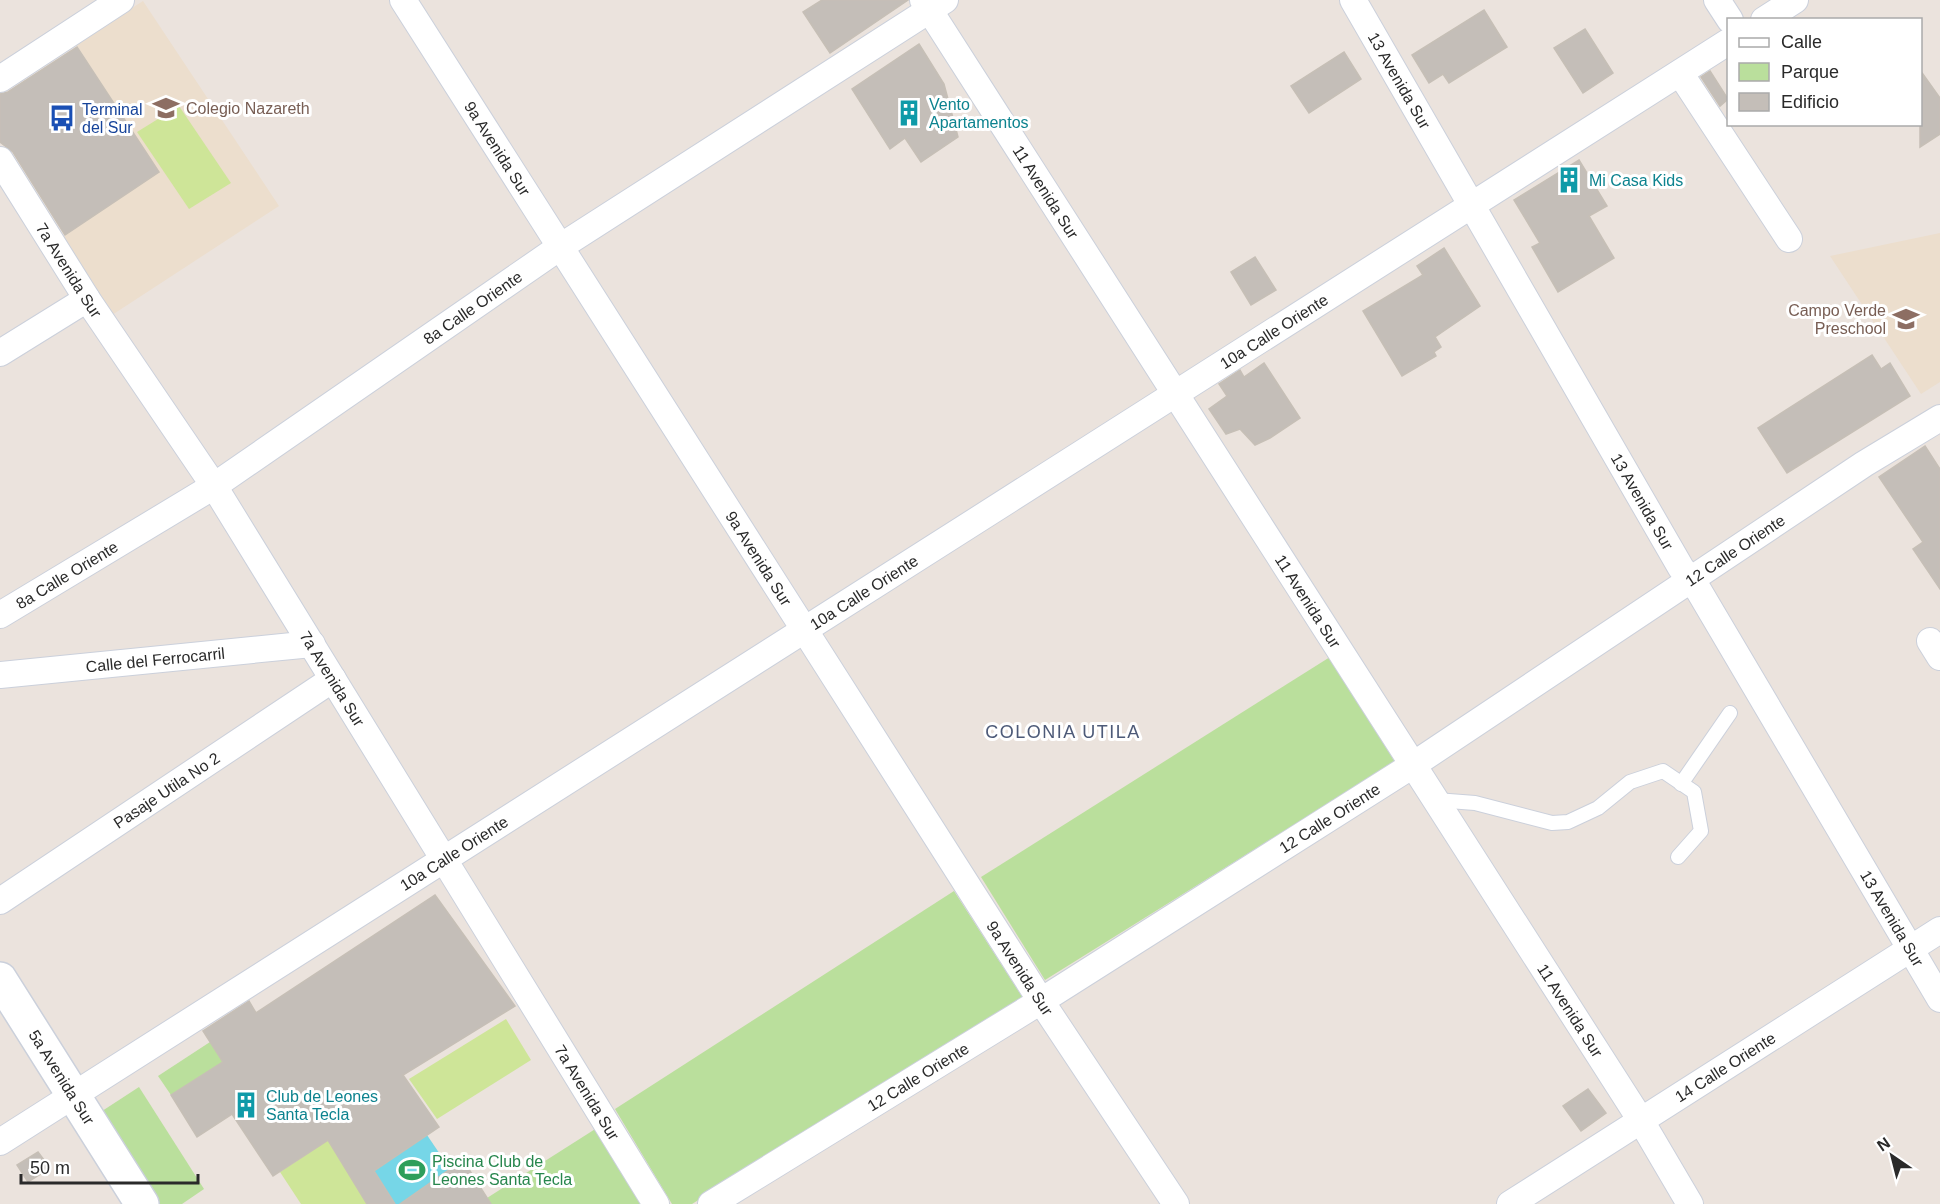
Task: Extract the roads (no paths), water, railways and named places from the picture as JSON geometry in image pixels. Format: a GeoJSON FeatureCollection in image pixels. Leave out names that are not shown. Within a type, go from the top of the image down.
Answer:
{"type":"FeatureCollection","features":[{"type":"Feature","properties":{"kind":"street"},"geometry":{"type":"LineString","coordinates":[[0,79],[122,0]]}},
{"type":"Feature","properties":{"kind":"street","name":"9a Avenida Sur"},"geometry":{"type":"LineString","coordinates":[[403,0],[982,909],[1176,1204]]}},
{"type":"Feature","properties":{"kind":"street","name":"13 Avenida Sur"},"geometry":{"type":"LineString","coordinates":[[1353,0],[1690,580],[1940,999]]}},
{"type":"Feature","properties":{"kind":"street"},"geometry":{"type":"LineString","coordinates":[[1717,0],[1729,18]]}},
{"type":"Feature","properties":{"kind":"street"},"geometry":{"type":"LineString","coordinates":[[1767,18],[1795,0]]}},
{"type":"Feature","properties":{"kind":"street","name":"8a Calle Oriente"},"geometry":{"type":"LineString","coordinates":[[0,615],[214,486],[560,247],[932,3]]}},
{"type":"Feature","properties":{"kind":"street","name":"11 Avenida Sur"},"geometry":{"type":"LineString","coordinates":[[932,3],[1175,394],[1640,1119],[1690,1204]]}},
{"type":"Feature","properties":{"kind":"street","name":"10a Calle Oriente"},"geometry":{"type":"LineString","coordinates":[[0,1142],[1727,43]]}},
{"type":"Feature","properties":{"kind":"street"},"geometry":{"type":"LineString","coordinates":[[1680,73],[1789,239]]}},
{"type":"Feature","properties":{"kind":"street","name":"7a Avenida Sur"},"geometry":{"type":"LineString","coordinates":[[0,160],[87,299],[214,486],[652,1197]]}},
{"type":"Feature","properties":{"kind":"street"},"geometry":{"type":"LineString","coordinates":[[0,353],[87,299]]}},
{"type":"Feature","properties":{"kind":"street","name":"12 Calle Oriente"},"geometry":{"type":"LineString","coordinates":[[711,1204],[1041,1000],[1413,765],[1863,464],[1940,418]]}},
{"type":"Feature","properties":{"kind":"street","name":"Calle del Ferrocarril"},"geometry":{"type":"LineString","coordinates":[[0,675],[312,644]]}},
{"type":"Feature","properties":{"kind":"street","name":"Pasaje Utila No 2"},"geometry":{"type":"LineString","coordinates":[[0,902],[333,679]]}},
{"type":"Feature","properties":{"kind":"street","name":"14 Calle Oriente"},"geometry":{"type":"LineString","coordinates":[[1510,1204],[1640,1119],[1940,930]]}},
{"type":"Feature","properties":{"kind":"street","name":"5a Avenida Sur"},"geometry":{"type":"LineString","coordinates":[[0,979],[142,1204]]}},
{"type":"Feature","properties":{"kind":"lane"},"geometry":{"type":"LineString","coordinates":[[1681,783],[1731,713]]}},
{"type":"Feature","properties":{"kind":"lane"},"geometry":{"type":"LineString","coordinates":[[1436,800],[1475,803],[1552,823],[1568,822],[1598,808],[1630,782],[1662,771],[1695,792],[1701,831],[1678,857]]}},
{"type":"Feature","properties":{"kind":"water","name":"Piscina Club de Leones Santa Tecla"},"geometry":{"type":"Polygon","coordinates":[[[427,1135],[450,1169],[400,1204],[395,1204],[374,1171],[427,1135]]]}},
{"type":"Feature","properties":{"kind":"place","name":"Colegio Nazareth"},"geometry":{"type":"Point","coordinates":[166,108]}},
{"type":"Feature","properties":{"kind":"place","name":"Vento Apartamentos"},"geometry":{"type":"Point","coordinates":[909,113]}},
{"type":"Feature","properties":{"kind":"place","name":"Terminal del Sur"},"geometry":{"type":"Point","coordinates":[62,118]}},
{"type":"Feature","properties":{"kind":"place","name":"Mi Casa Kids"},"geometry":{"type":"Point","coordinates":[1569,180]}},
{"type":"Feature","properties":{"kind":"place","name":"Campo Verde Preschool"},"geometry":{"type":"Point","coordinates":[1906,319]}},
{"type":"Feature","properties":{"kind":"place","name":"Club de Leones Santa Tecla"},"geometry":{"type":"Point","coordinates":[246,1105]}},
{"type":"Feature","properties":{"kind":"place","name":"Piscina Club de Leones Santa Tecla"},"geometry":{"type":"Point","coordinates":[412,1170]}},
{"type":"Feature","properties":{"kind":"district","name":"COLONIA UTILA"},"geometry":{"type":"Point","coordinates":[1063,732]}}]}
